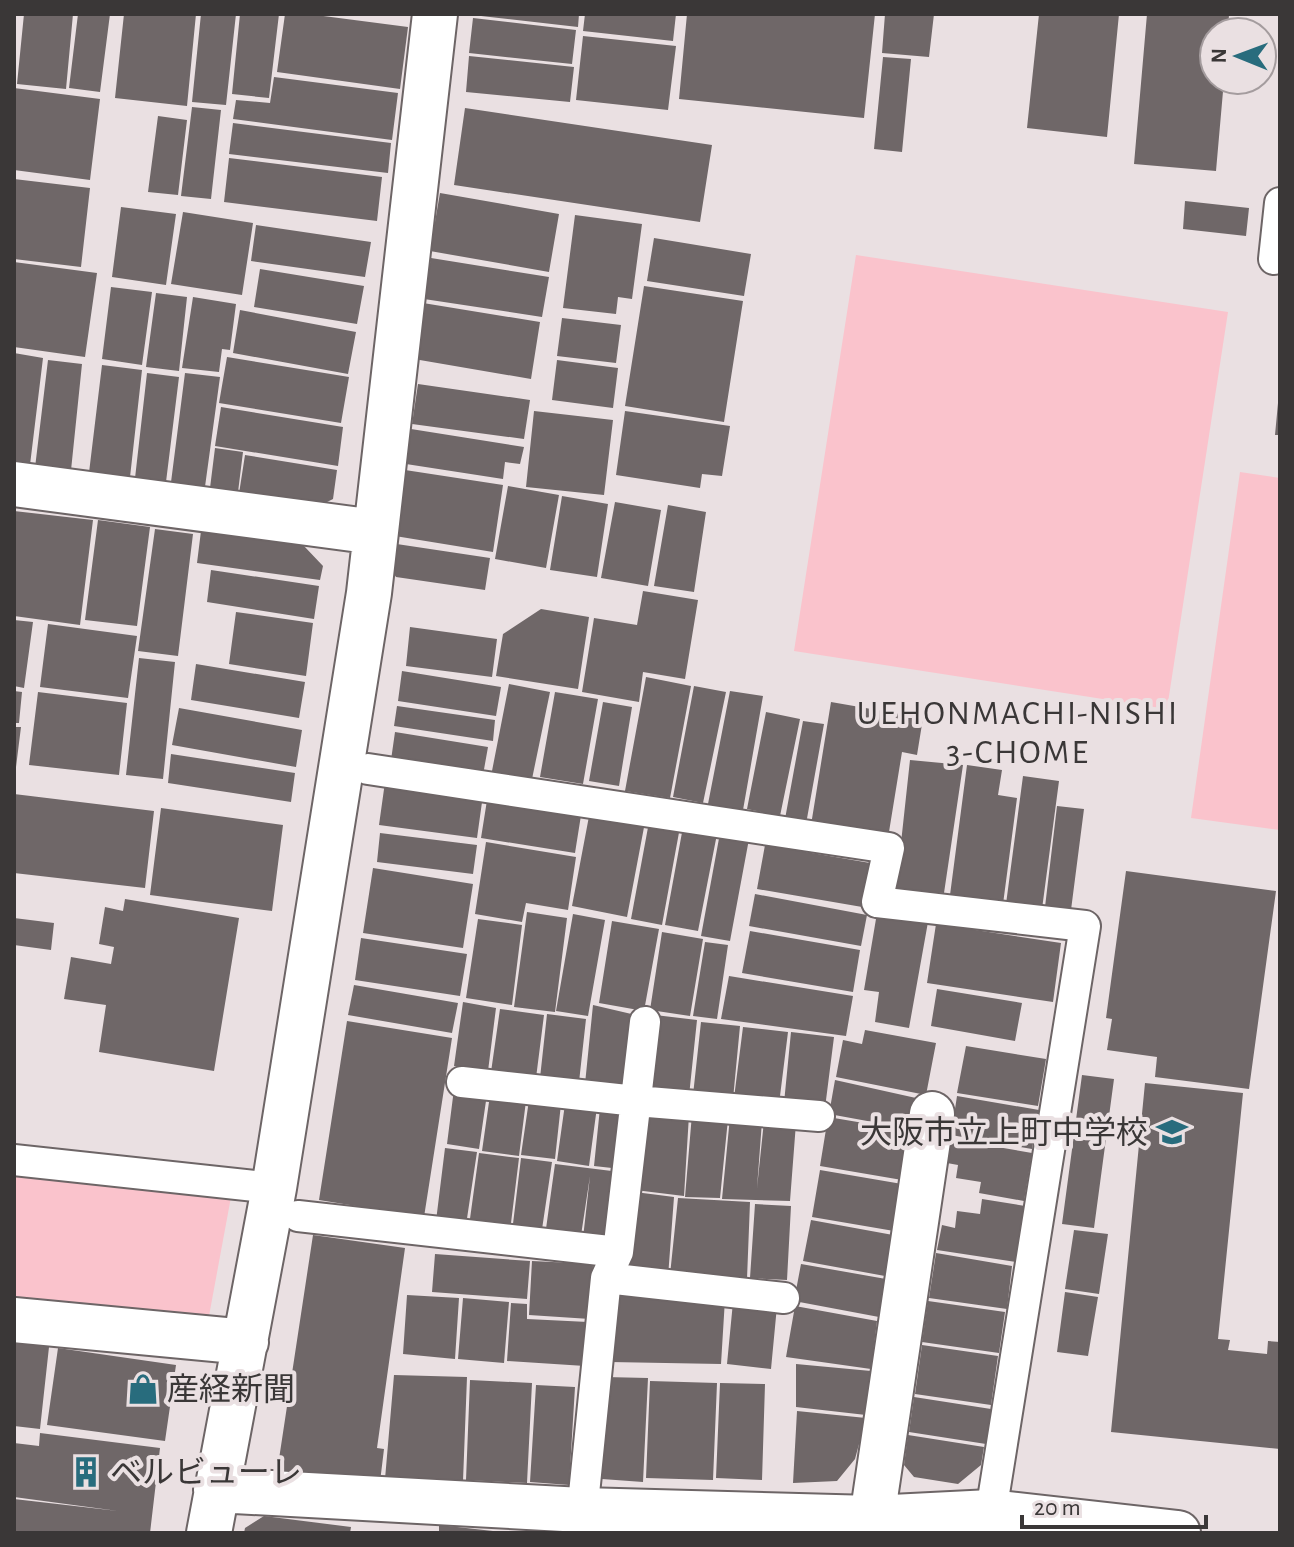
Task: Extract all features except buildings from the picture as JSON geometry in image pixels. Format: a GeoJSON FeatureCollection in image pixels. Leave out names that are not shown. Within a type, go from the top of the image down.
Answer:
{"type":"FeatureCollection","features":[{"type":"Feature","properties":{"kind":"street"},"geometry":{"type":"LineString","coordinates":[[209,1533],[246,1342],[286,1202],[367,608],[435,14]]}},
{"type":"Feature","properties":{"kind":"street"},"geometry":{"type":"LineString","coordinates":[[14,484],[375,532]]}},
{"type":"Feature","properties":{"kind":"street"},"geometry":{"type":"LineString","coordinates":[[872,1518],[932,1114]]}},
{"type":"Feature","properties":{"kind":"street"},"geometry":{"type":"LineString","coordinates":[[14,1320],[246,1342]]}},
{"type":"Feature","properties":{"kind":"street"},"geometry":{"type":"LineString","coordinates":[[216,1490],[581,1522],[745,1524],[991,1512],[1178,1533]]}},
{"type":"Feature","properties":{"kind":"lane"},"geometry":{"type":"LineString","coordinates":[[1274,259],[1280,203]]}},
{"type":"Feature","properties":{"kind":"lane"},"geometry":{"type":"LineString","coordinates":[[368,769],[889,848],[877,902],[1085,926],[991,1512]]}},
{"type":"Feature","properties":{"kind":"lane"},"geometry":{"type":"LineString","coordinates":[[581,1522],[645,1022]]}},
{"type":"Feature","properties":{"kind":"lane"},"geometry":{"type":"LineString","coordinates":[[462,1082],[636,1101],[819,1116]]}},
{"type":"Feature","properties":{"kind":"lane"},"geometry":{"type":"LineString","coordinates":[[14,1160],[286,1202],[784,1298]]}},
{"type":"Feature","properties":{"kind":"shaded area"},"geometry":{"type":"Polygon","coordinates":[[[856,255],[1228,312],[1167,709],[794,651],[856,255]]]}},
{"type":"Feature","properties":{"kind":"shaded area"},"geometry":{"type":"Polygon","coordinates":[[[1240,472],[1280,478],[1280,830],[1191,818],[1240,472]]]}},
{"type":"Feature","properties":{"kind":"shaded area"},"geometry":{"type":"Polygon","coordinates":[[[14,1175],[231,1197],[209,1316],[14,1298],[14,1175]]]}},
{"type":"Feature","properties":{"kind":"place","name":"大阪市立上町中学校"},"geometry":{"type":"Point","coordinates":[1172,1132]}},
{"type":"Feature","properties":{"kind":"place","name":"産経新聞"},"geometry":{"type":"Point","coordinates":[143,1389]}},
{"type":"Feature","properties":{"kind":"place","name":"ベルビューレ"},"geometry":{"type":"Point","coordinates":[86,1472]}},
{"type":"Feature","properties":{"kind":"district","name":"UEHONMACHI-NISHI 3-CHOME"},"geometry":{"type":"Point","coordinates":[1018,732]}}]}
